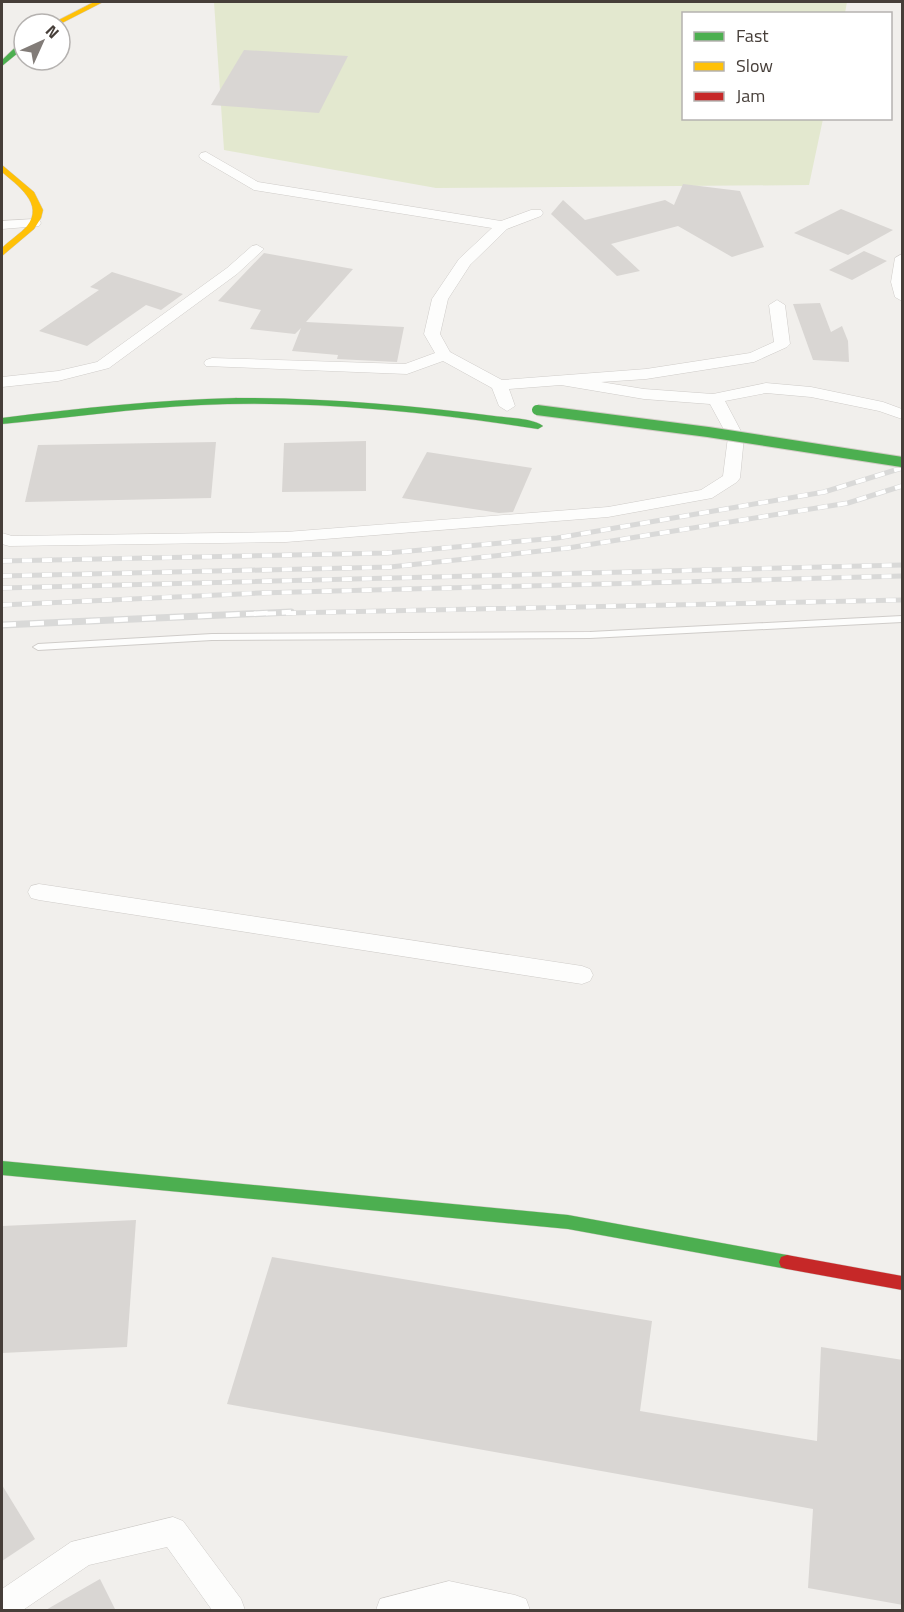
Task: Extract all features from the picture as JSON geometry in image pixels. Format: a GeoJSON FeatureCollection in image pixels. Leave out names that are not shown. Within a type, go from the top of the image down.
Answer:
{"type":"FeatureCollection","features":[{"type":"Feature","properties":{"kind":"main road"},"geometry":{"type":"LineString","coordinates":[[72,16],[99,2]]}},
{"type":"Feature","properties":{"kind":"main road"},"geometry":{"type":"LineString","coordinates":[[2,168],[38,199],[40,211],[34,223],[15,238],[2,253]]}},
{"type":"Feature","properties":{"kind":"main road"},"geometry":{"type":"LineString","coordinates":[[67,399],[210,388],[268,387]]}},
{"type":"Feature","properties":{"kind":"main road"},"geometry":{"type":"LineString","coordinates":[[324,389],[346,390]]}},
{"type":"Feature","properties":{"kind":"main road"},"geometry":{"type":"LineString","coordinates":[[2,421],[50,413],[146,405],[288,402],[415,409],[544,427]]}},
{"type":"Feature","properties":{"kind":"main road"},"geometry":{"type":"LineString","coordinates":[[517,407],[708,432],[903,462]]}},
{"type":"Feature","properties":{"kind":"main road"},"geometry":{"type":"LineString","coordinates":[[715,454],[750,459]]}},
{"type":"Feature","properties":{"kind":"main road"},"geometry":{"type":"LineString","coordinates":[[2,1168],[568,1222],[903,1284]]}},
{"type":"Feature","properties":{"kind":"street"},"geometry":{"type":"LineString","coordinates":[[206,156],[254,186],[502,226]]}},
{"type":"Feature","properties":{"kind":"street"},"geometry":{"type":"LineString","coordinates":[[517,407],[499,385],[444,355],[432,334],[440,299],[464,262],[502,226],[536,213]]}},
{"type":"Feature","properties":{"kind":"street"},"geometry":{"type":"LineString","coordinates":[[2,225],[34,223]]}},
{"type":"Feature","properties":{"kind":"street"},"geometry":{"type":"LineString","coordinates":[[2,382],[58,376],[103,365],[232,272],[257,249]]}},
{"type":"Feature","properties":{"kind":"street"},"geometry":{"type":"LineString","coordinates":[[903,258],[898,282],[903,297]]}},
{"type":"Feature","properties":{"kind":"street"},"geometry":{"type":"LineString","coordinates":[[499,385],[646,374],[754,357],[782,344],[777,306]]}},
{"type":"Feature","properties":{"kind":"street"},"geometry":{"type":"LineString","coordinates":[[212,363],[407,369],[444,355]]}},
{"type":"Feature","properties":{"kind":"street"},"geometry":{"type":"LineString","coordinates":[[564,381],[644,394],[716,399],[766,388],[811,392],[883,407],[903,414]]}},
{"type":"Feature","properties":{"kind":"street"},"geometry":{"type":"LineString","coordinates":[[2,538],[9,541],[286,537],[608,512],[706,494],[731,478],[736,437],[716,399]]}},
{"type":"Feature","properties":{"kind":"street"},"geometry":{"type":"LineString","coordinates":[[39,892],[582,975]]}},
{"type":"Feature","properties":{"kind":"street"},"geometry":{"type":"LineString","coordinates":[[2,1606],[82,1552],[173,1531],[230,1611]]}},
{"type":"Feature","properties":{"kind":"street"},"geometry":{"type":"LineString","coordinates":[[391,1611],[449,1596],[515,1611]]}},
{"type":"Feature","properties":{"kind":"lane"},"geometry":{"type":"LineString","coordinates":[[38,647],[212,637],[590,635],[903,619]]}},
{"type":"Feature","properties":{"kind":"green space"},"geometry":{"type":"Polygon","coordinates":[[[214,2],[847,2],[845,12],[682,12],[682,120],[823,120],[809,185],[436,188],[224,150],[214,2]]]}},
{"type":"Feature","properties":{"kind":"building"},"geometry":{"type":"Polygon","coordinates":[[[244,50],[348,56],[319,113],[211,105],[244,50]]]}},
{"type":"Feature","properties":{"kind":"building"},"geometry":{"type":"Polygon","coordinates":[[[683,184],[740,191],[764,247],[732,257],[678,226],[611,244],[640,271],[617,276],[551,214],[563,200],[585,220],[665,200],[674,205],[683,184]]]}},
{"type":"Feature","properties":{"kind":"building"},"geometry":{"type":"Polygon","coordinates":[[[841,209],[893,230],[848,255],[794,233],[841,209]]]}},
{"type":"Feature","properties":{"kind":"building"},"geometry":{"type":"Polygon","coordinates":[[[864,251],[887,261],[852,280],[829,270],[864,251]]]}},
{"type":"Feature","properties":{"kind":"building"},"geometry":{"type":"Polygon","coordinates":[[[264,253],[353,269],[306,322],[404,327],[397,362],[337,359],[338,355],[292,351],[301,328],[295,334],[250,329],[261,310],[218,301],[264,253]]]}},
{"type":"Feature","properties":{"kind":"building"},"geometry":{"type":"Polygon","coordinates":[[[112,272],[183,294],[161,310],[146,305],[87,346],[39,331],[99,290],[90,287],[112,272]]]}},
{"type":"Feature","properties":{"kind":"building"},"geometry":{"type":"Polygon","coordinates":[[[820,303],[831,332],[842,326],[848,341],[849,362],[813,360],[793,304],[820,303]]]}},
{"type":"Feature","properties":{"kind":"building"},"geometry":{"type":"Polygon","coordinates":[[[366,441],[366,491],[282,492],[284,443],[366,441]]]}},
{"type":"Feature","properties":{"kind":"building"},"geometry":{"type":"Polygon","coordinates":[[[216,442],[211,498],[25,502],[38,445],[216,442]]]}},
{"type":"Feature","properties":{"kind":"building"},"geometry":{"type":"Polygon","coordinates":[[[427,452],[532,468],[513,512],[499,513],[402,498],[427,452]]]}},
{"type":"Feature","properties":{"kind":"building"},"geometry":{"type":"Polygon","coordinates":[[[136,1220],[127,1347],[2,1353],[2,1226],[136,1220]]]}},
{"type":"Feature","properties":{"kind":"building"},"geometry":{"type":"Polygon","coordinates":[[[272,1257],[652,1321],[640,1411],[817,1441],[821,1347],[903,1360],[903,1605],[808,1588],[813,1509],[227,1404],[272,1257]]]}},
{"type":"Feature","properties":{"kind":"building"},"geometry":{"type":"Polygon","coordinates":[[[2,1485],[35,1539],[2,1561],[2,1485]]]}},
{"type":"Feature","properties":{"kind":"building"},"geometry":{"type":"Polygon","coordinates":[[[100,1579],[116,1611],[44,1611],[100,1579]]]}},
{"type":"Feature","properties":{"kind":"railway"},"geometry":{"type":"LineString","coordinates":[[2,561],[387,553],[557,538],[824,492],[902,468]]}},
{"type":"Feature","properties":{"kind":"railway"},"geometry":{"type":"LineString","coordinates":[[2,576],[390,567],[568,548],[848,503],[902,486]]}},
{"type":"Feature","properties":{"kind":"railway"},"geometry":{"type":"LineString","coordinates":[[2,588],[902,565]]}},
{"type":"Feature","properties":{"kind":"railway"},"geometry":{"type":"LineString","coordinates":[[2,605],[259,593],[902,576]]}},
{"type":"Feature","properties":{"kind":"railway"},"geometry":{"type":"LineString","coordinates":[[247,614],[902,600]]}},
{"type":"Feature","properties":{"kind":"railway"},"geometry":{"type":"LineString","coordinates":[[247,614],[291,612]]}},
{"type":"Feature","properties":{"kind":"railway"},"geometry":{"type":"LineString","coordinates":[[2,625],[247,614]]}},
{"type":"Feature","properties":{"kind":"traffic: fast"},"geometry":{"type":"LineString","coordinates":[[2,64],[12,55]]}},
{"type":"Feature","properties":{"kind":"traffic: fast"},"geometry":{"type":"LineString","coordinates":[[2,421],[136,406],[270,401],[337,403],[404,409],[538,426]]}},
{"type":"Feature","properties":{"kind":"traffic: fast"},"geometry":{"type":"LineString","coordinates":[[537,410],[708,432],[902,462]]}},
{"type":"Feature","properties":{"kind":"traffic: fast"},"geometry":{"type":"LineString","coordinates":[[2,1168],[568,1222],[787,1262]]}},
{"type":"Feature","properties":{"kind":"traffic: slow"},"geometry":{"type":"LineString","coordinates":[[72,16],[99,2]]}},
{"type":"Feature","properties":{"kind":"traffic: slow"},"geometry":{"type":"LineString","coordinates":[[2,168],[31,194],[38,210],[37,218],[31,227],[2,253]]}},
{"type":"Feature","properties":{"kind":"traffic: jam"},"geometry":{"type":"LineString","coordinates":[[787,1262],[902,1283]]}}]}
